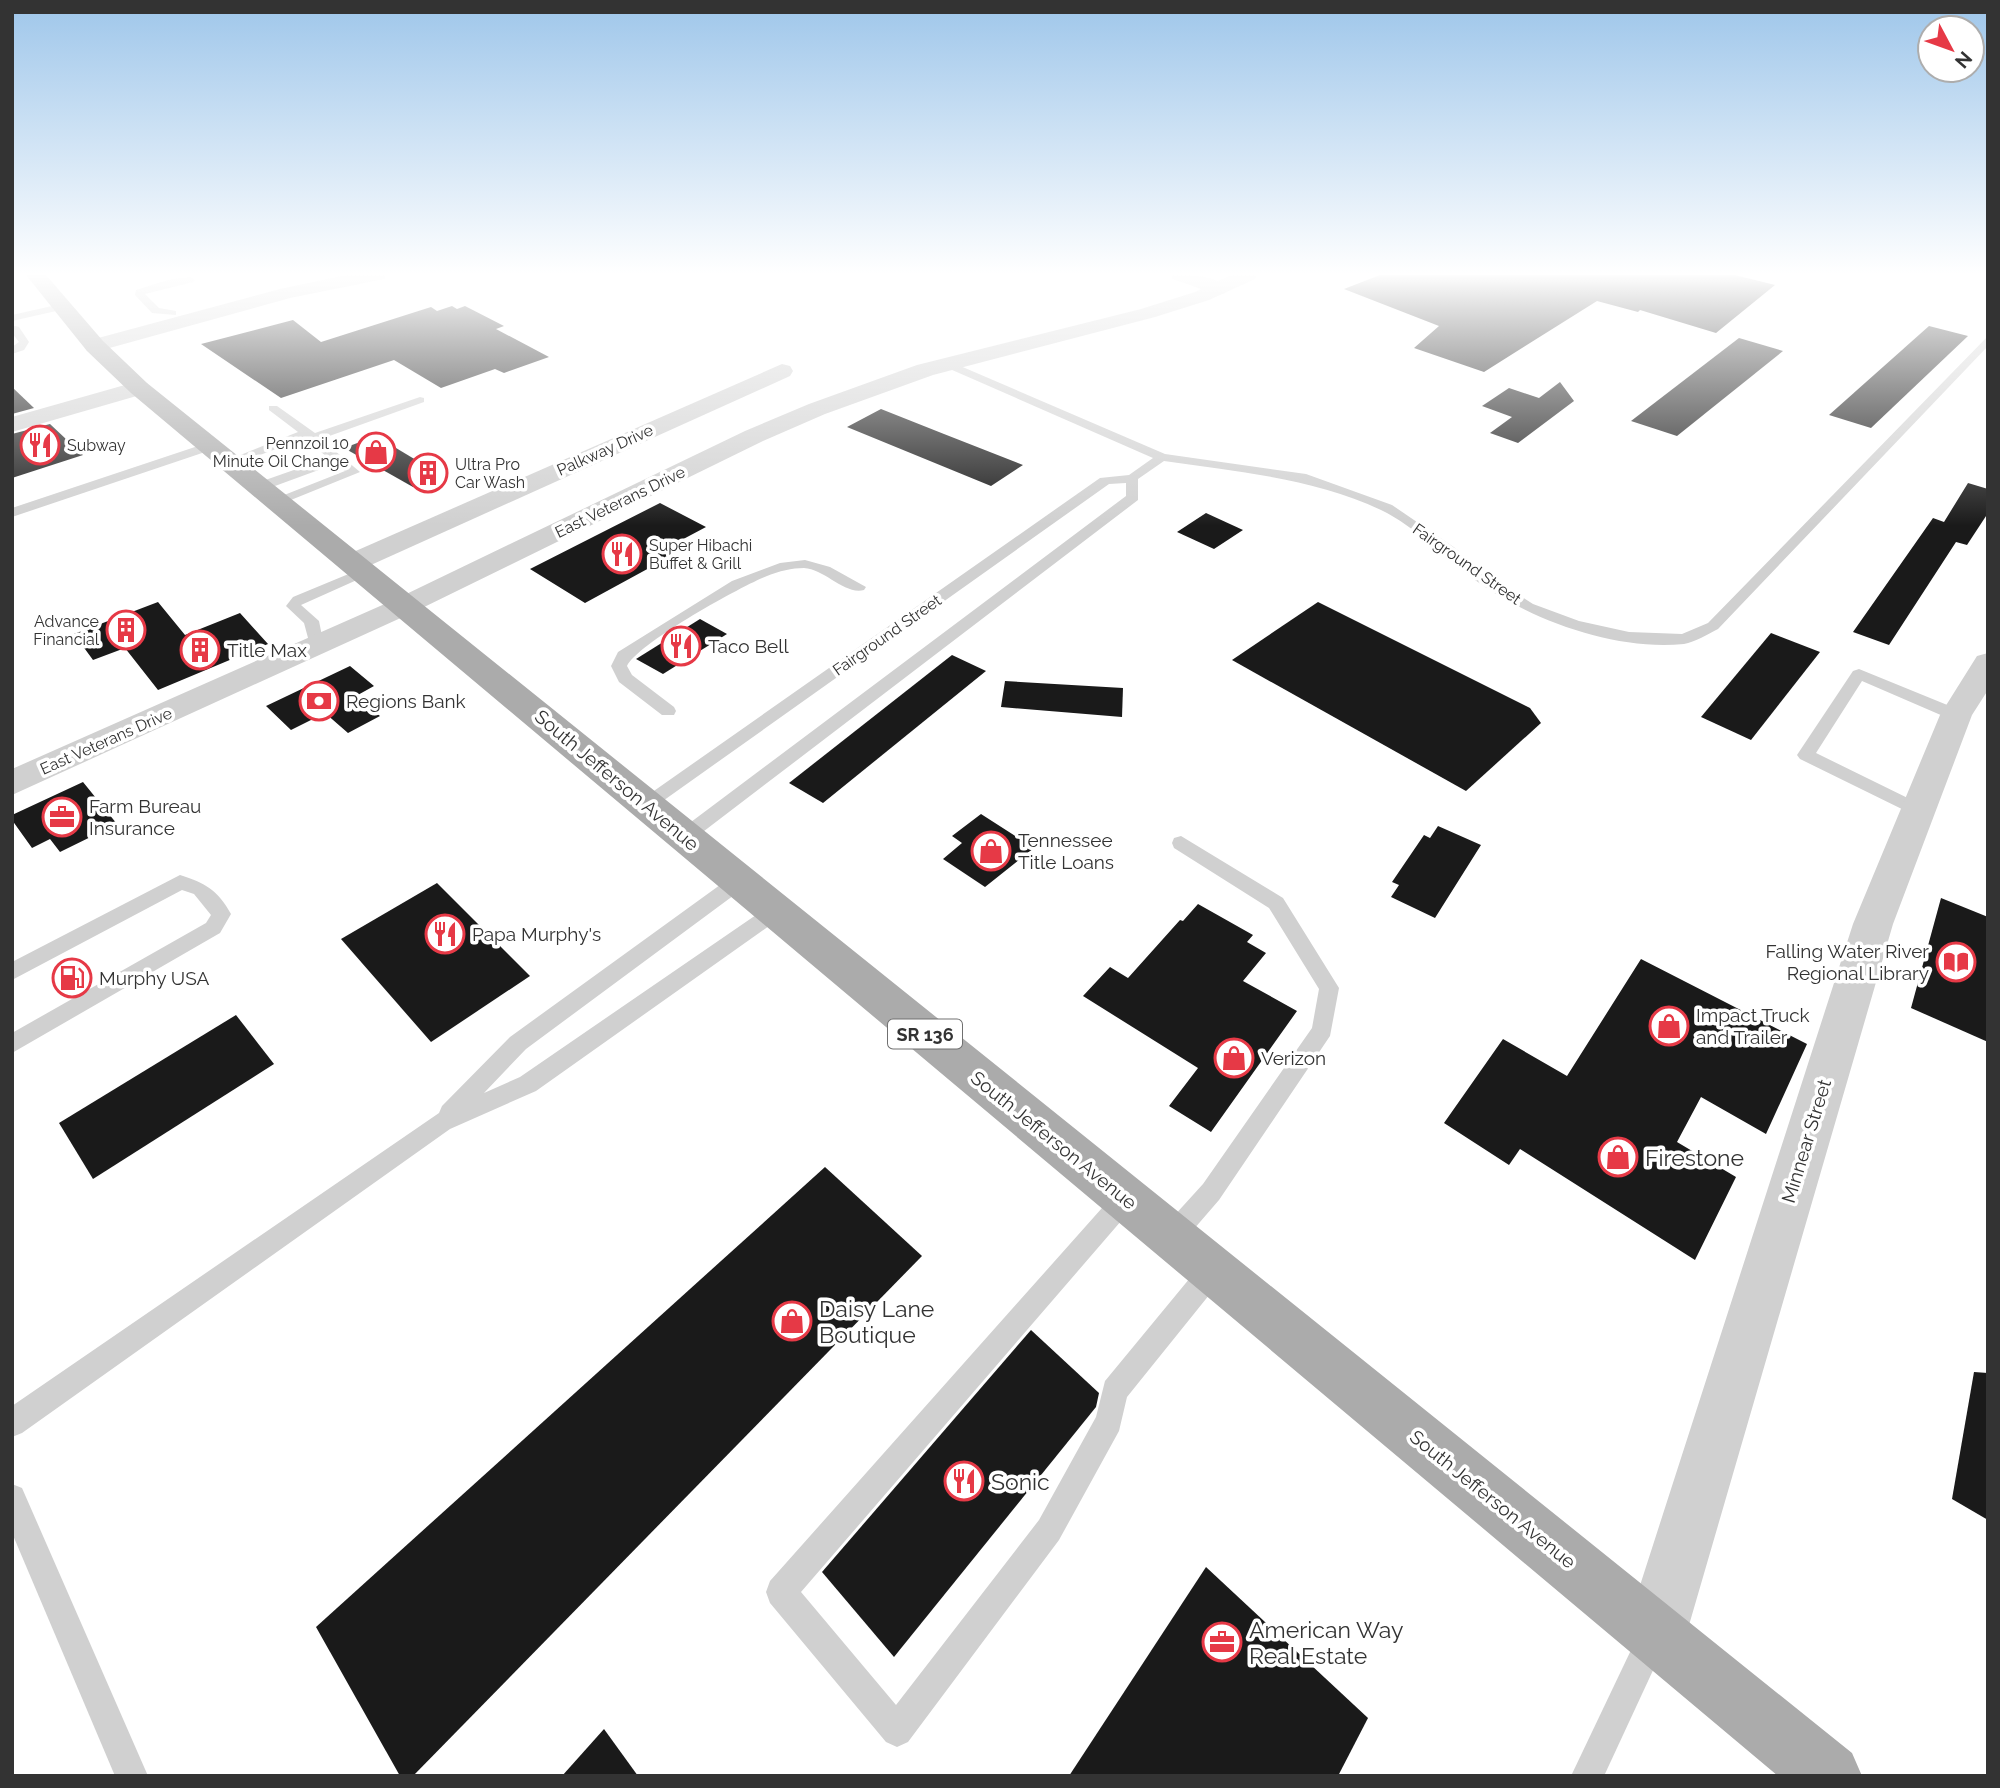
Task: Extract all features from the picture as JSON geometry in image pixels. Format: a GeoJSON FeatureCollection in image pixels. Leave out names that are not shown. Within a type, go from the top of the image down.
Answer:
{"type":"FeatureCollection","features":[{"type":"Feature","properties":{"kind":"main road","name":"South Jefferson Avenue"},"geometry":{"type":"LineString","coordinates":[[108,358],[139,388],[1829,1776]]}},
{"type":"Feature","properties":{"kind":"street","name":"East Veterans Drive"},"geometry":{"type":"LineString","coordinates":[[12,783],[406,606],[754,436],[847,397],[972,358]]}},
{"type":"Feature","properties":{"kind":"street","name":"Palkway Drive"},"geometry":{"type":"LineString","coordinates":[[358,568],[782,371]]}},
{"type":"Feature","properties":{"kind":"street"},"geometry":{"type":"LineString","coordinates":[[12,425],[139,388]]}},
{"type":"Feature","properties":{"kind":"street","name":"Minnear Street"},"geometry":{"type":"LineString","coordinates":[[1656,1632],[1870,934],[1918,810],[1968,713],[1988,663]]}},
{"type":"Feature","properties":{"kind":"lane","name":"Fairground Street"},"geometry":{"type":"LineString","coordinates":[[947,365],[1162,457],[1306,478],[1387,508],[1450,551],[1479,576],[1528,607],[1575,625],[1629,637],[1684,639],[1713,626],[1723,617],[1969,358]]}},
{"type":"Feature","properties":{"kind":"lane"},"geometry":{"type":"LineString","coordinates":[[244,474],[310,436],[420,400]]}},
{"type":"Feature","properties":{"kind":"lane"},"geometry":{"type":"LineString","coordinates":[[244,474],[354,472],[273,408]]}},
{"type":"Feature","properties":{"kind":"lane","name":"Fairground Street"},"geometry":{"type":"LineString","coordinates":[[647,804],[1105,481],[1132,478],[1162,457]]}},
{"type":"Feature","properties":{"kind":"lane"},"geometry":{"type":"LineString","coordinates":[[12,513],[337,459]]}},
{"type":"Feature","properties":{"kind":"lane","name":"Fairground Street"},"geometry":{"type":"LineString","coordinates":[[685,836],[1133,497],[1132,478]]}},
{"type":"Feature","properties":{"kind":"lane"},"geometry":{"type":"LineString","coordinates":[[668,711],[625,678],[619,666],[624,655],[743,580],[788,564],[807,564],[859,587]]}},
{"type":"Feature","properties":{"kind":"lane"},"geometry":{"type":"LineString","coordinates":[[316,646],[311,621],[293,606],[298,600],[358,568]]}},
{"type":"Feature","properties":{"kind":"lane"},"geometry":{"type":"LineString","coordinates":[[1918,810],[1806,755],[1859,674],[1968,713]]}},
{"type":"Feature","properties":{"kind":"lane"},"geometry":{"type":"LineString","coordinates":[[1172,1236],[1211,1192],[1322,1030],[1329,988],[1276,903],[1181,843]]}},
{"type":"Feature","properties":{"kind":"lane"},"geometry":{"type":"LineString","coordinates":[[442,1122],[518,1043],[738,881]]}},
{"type":"Feature","properties":{"kind":"lane"},"geometry":{"type":"LineString","coordinates":[[12,972],[180,882],[201,889],[221,914],[213,928],[12,1044]]}},
{"type":"Feature","properties":{"kind":"lane"},"geometry":{"type":"LineString","coordinates":[[12,1423],[442,1122],[527,1084],[776,911]]}},
{"type":"Feature","properties":{"kind":"lane"},"geometry":{"type":"LineString","coordinates":[[1126,1198],[781,1592],[897,1731],[1049,1530],[1109,1421],[1115,1391],[1213,1270]]}},
{"type":"Feature","properties":{"kind":"lane"},"geometry":{"type":"LineString","coordinates":[[12,1498],[131,1776]]}},
{"type":"Feature","properties":{"kind":"lane"},"geometry":{"type":"LineString","coordinates":[[1587,1776],[1656,1632]]}},
{"type":"Feature","properties":{"kind":"building"},"geometry":{"type":"Polygon","coordinates":[[[222,358],[545,358],[504,373],[495,369],[441,388],[394,360],[281,398],[222,358]]]}},
{"type":"Feature","properties":{"kind":"building"},"geometry":{"type":"Polygon","coordinates":[[[1444,358],[1506,358],[1484,372],[1444,358]]]}},
{"type":"Feature","properties":{"kind":"building"},"geometry":{"type":"Polygon","coordinates":[[[1712,358],[1774,358],[1677,436],[1631,421],[1712,358]]]}},
{"type":"Feature","properties":{"kind":"building"},"geometry":{"type":"Polygon","coordinates":[[[1893,358],[1944,358],[1871,428],[1829,415],[1893,358]]]}},
{"type":"Feature","properties":{"kind":"building"},"geometry":{"type":"Polygon","coordinates":[[[1560,382],[1574,401],[1518,443],[1490,433],[1512,417],[1482,406],[1509,388],[1539,398],[1560,382]]]}},
{"type":"Feature","properties":{"kind":"building"},"geometry":{"type":"Polygon","coordinates":[[[12,387],[34,408],[12,414],[12,387]]]}},
{"type":"Feature","properties":{"kind":"building"},"geometry":{"type":"Polygon","coordinates":[[[881,409],[1023,465],[991,486],[847,427],[881,409]]]}},
{"type":"Feature","properties":{"kind":"building"},"geometry":{"type":"Polygon","coordinates":[[[50,424],[83,455],[12,478],[12,434],[50,424]]]}},
{"type":"Feature","properties":{"kind":"building"},"geometry":{"type":"Polygon","coordinates":[[[376,436],[441,475],[413,487],[344,448],[376,436]]]}},
{"type":"Feature","properties":{"kind":"building"},"geometry":{"type":"Polygon","coordinates":[[[1968,483],[1988,489],[1988,513],[1967,545],[1956,542],[1889,645],[1853,632],[1933,518],[1944,522],[1968,483]]]}},
{"type":"Feature","properties":{"kind":"building","name":"Super Hibachi Buffet & Grill"},"geometry":{"type":"Polygon","coordinates":[[[660,503],[706,527],[674,544],[684,549],[585,603],[530,569],[660,503]]]}},
{"type":"Feature","properties":{"kind":"building"},"geometry":{"type":"Polygon","coordinates":[[[1206,513],[1243,530],[1214,549],[1177,532],[1206,513]]]}},
{"type":"Feature","properties":{"kind":"building"},"geometry":{"type":"Polygon","coordinates":[[[158,602],[185,635],[240,613],[268,644],[158,690],[125,648],[93,660],[74,634],[158,602]]]}},
{"type":"Feature","properties":{"kind":"building"},"geometry":{"type":"Polygon","coordinates":[[[1318,602],[1530,708],[1541,723],[1466,791],[1232,660],[1318,602]]]}},
{"type":"Feature","properties":{"kind":"building","name":"Taco Bell"},"geometry":{"type":"Polygon","coordinates":[[[700,619],[727,634],[663,674],[636,659],[700,619]]]}},
{"type":"Feature","properties":{"kind":"building"},"geometry":{"type":"Polygon","coordinates":[[[1771,633],[1820,652],[1751,740],[1701,717],[1771,633]]]}},
{"type":"Feature","properties":{"kind":"building"},"geometry":{"type":"Polygon","coordinates":[[[952,655],[986,671],[823,803],[789,783],[952,655]]]}},
{"type":"Feature","properties":{"kind":"building","name":"Regions Bank"},"geometry":{"type":"Polygon","coordinates":[[[350,666],[374,686],[356,696],[380,716],[348,733],[325,713],[291,730],[266,706],[350,666]]]}},
{"type":"Feature","properties":{"kind":"building"},"geometry":{"type":"Polygon","coordinates":[[[1005,681],[1123,688],[1122,717],[1001,707],[1005,681]]]}},
{"type":"Feature","properties":{"kind":"building","name":"Farm Bureau Insurance"},"geometry":{"type":"Polygon","coordinates":[[[83,782],[117,824],[60,852],[50,839],[32,848],[12,820],[12,815],[83,782]]]}},
{"type":"Feature","properties":{"kind":"building","name":"Tennessee Title Loans"},"geometry":{"type":"Polygon","coordinates":[[[981,814],[1034,848],[985,887],[943,859],[962,843],[952,836],[981,814]]]}},
{"type":"Feature","properties":{"kind":"building"},"geometry":{"type":"Polygon","coordinates":[[[1438,826],[1481,845],[1435,918],[1391,897],[1399,885],[1392,882],[1424,835],[1430,838],[1438,826]]]}},
{"type":"Feature","properties":{"kind":"building"},"geometry":{"type":"Polygon","coordinates":[[[437,883],[530,976],[431,1042],[341,939],[437,883]]]}},
{"type":"Feature","properties":{"kind":"building","name":"Falling Water River Regional Library"},"geometry":{"type":"Polygon","coordinates":[[[1941,898],[1988,917],[1988,1042],[1911,1008],[1941,898]]]}},
{"type":"Feature","properties":{"kind":"building"},"geometry":{"type":"Polygon","coordinates":[[[1198,904],[1253,935],[1247,942],[1266,953],[1243,981],[1297,1011],[1211,1132],[1169,1106],[1198,1068],[1083,996],[1110,967],[1128,978],[1198,904]]]}},
{"type":"Feature","properties":{"kind":"building"},"geometry":{"type":"Polygon","coordinates":[[[1641,959],[1807,1044],[1766,1134],[1701,1097],[1677,1142],[1736,1177],[1695,1260],[1520,1149],[1509,1165],[1444,1123],[1503,1039],[1567,1076],[1641,959]]]}},
{"type":"Feature","properties":{"kind":"building"},"geometry":{"type":"Polygon","coordinates":[[[236,1015],[274,1064],[93,1179],[59,1123],[236,1015]]]}},
{"type":"Feature","properties":{"kind":"building"},"geometry":{"type":"Polygon","coordinates":[[[825,1167],[922,1256],[413,1776],[400,1776],[316,1627],[825,1167]]]}},
{"type":"Feature","properties":{"kind":"building","name":"Sonic"},"geometry":{"type":"Polygon","coordinates":[[[1031,1330],[1099,1393],[1096,1407],[894,1657],[822,1572],[1031,1330]]]}},
{"type":"Feature","properties":{"kind":"building"},"geometry":{"type":"Polygon","coordinates":[[[1974,1372],[1988,1373],[1988,1520],[1952,1499],[1974,1372]]]}},
{"type":"Feature","properties":{"kind":"building","name":"American Way Real Estate"},"geometry":{"type":"Polygon","coordinates":[[[1206,1567],[1368,1718],[1338,1776],[1069,1776],[1206,1567]]]}},
{"type":"Feature","properties":{"kind":"building"},"geometry":{"type":"Polygon","coordinates":[[[604,1729],[638,1776],[562,1776],[604,1729]]]}},
{"type":"Feature","properties":{"kind":"place","name":"Subway"},"geometry":{"type":"Point","coordinates":[40,445]}},
{"type":"Feature","properties":{"kind":"place","name":"Pennzoil 10 Minute Oil Change"},"geometry":{"type":"Point","coordinates":[376,452]}},
{"type":"Feature","properties":{"kind":"place","name":"Ultra Pro Car Wash"},"geometry":{"type":"Point","coordinates":[428,473]}},
{"type":"Feature","properties":{"kind":"place","name":"Super Hibachi Buffet & Grill"},"geometry":{"type":"Point","coordinates":[622,554]}},
{"type":"Feature","properties":{"kind":"place","name":"Advance Financial"},"geometry":{"type":"Point","coordinates":[126,630]}},
{"type":"Feature","properties":{"kind":"place","name":"Taco Bell"},"geometry":{"type":"Point","coordinates":[681,646]}},
{"type":"Feature","properties":{"kind":"place","name":"Title Max"},"geometry":{"type":"Point","coordinates":[200,650]}},
{"type":"Feature","properties":{"kind":"place","name":"Regions Bank"},"geometry":{"type":"Point","coordinates":[319,701]}},
{"type":"Feature","properties":{"kind":"place","name":"Farm Bureau Insurance"},"geometry":{"type":"Point","coordinates":[62,817]}},
{"type":"Feature","properties":{"kind":"place","name":"Tennessee Title Loans"},"geometry":{"type":"Point","coordinates":[991,851]}},
{"type":"Feature","properties":{"kind":"place","name":"Papa Murphy's"},"geometry":{"type":"Point","coordinates":[445,934]}},
{"type":"Feature","properties":{"kind":"place","name":"Falling Water River Regional Library"},"geometry":{"type":"Point","coordinates":[1956,962]}},
{"type":"Feature","properties":{"kind":"place","name":"Murphy USA"},"geometry":{"type":"Point","coordinates":[72,978]}},
{"type":"Feature","properties":{"kind":"place","name":"Impact Truck and Trailer"},"geometry":{"type":"Point","coordinates":[1669,1026]}},
{"type":"Feature","properties":{"kind":"place","name":"Verizon"},"geometry":{"type":"Point","coordinates":[1234,1058]}},
{"type":"Feature","properties":{"kind":"place","name":"Firestone"},"geometry":{"type":"Point","coordinates":[1618,1157]}},
{"type":"Feature","properties":{"kind":"place","name":"Daisy Lane Boutique"},"geometry":{"type":"Point","coordinates":[792,1321]}},
{"type":"Feature","properties":{"kind":"place","name":"Sonic"},"geometry":{"type":"Point","coordinates":[964,1481]}},
{"type":"Feature","properties":{"kind":"place","name":"American Way Real Estate"},"geometry":{"type":"Point","coordinates":[1222,1642]}}]}
